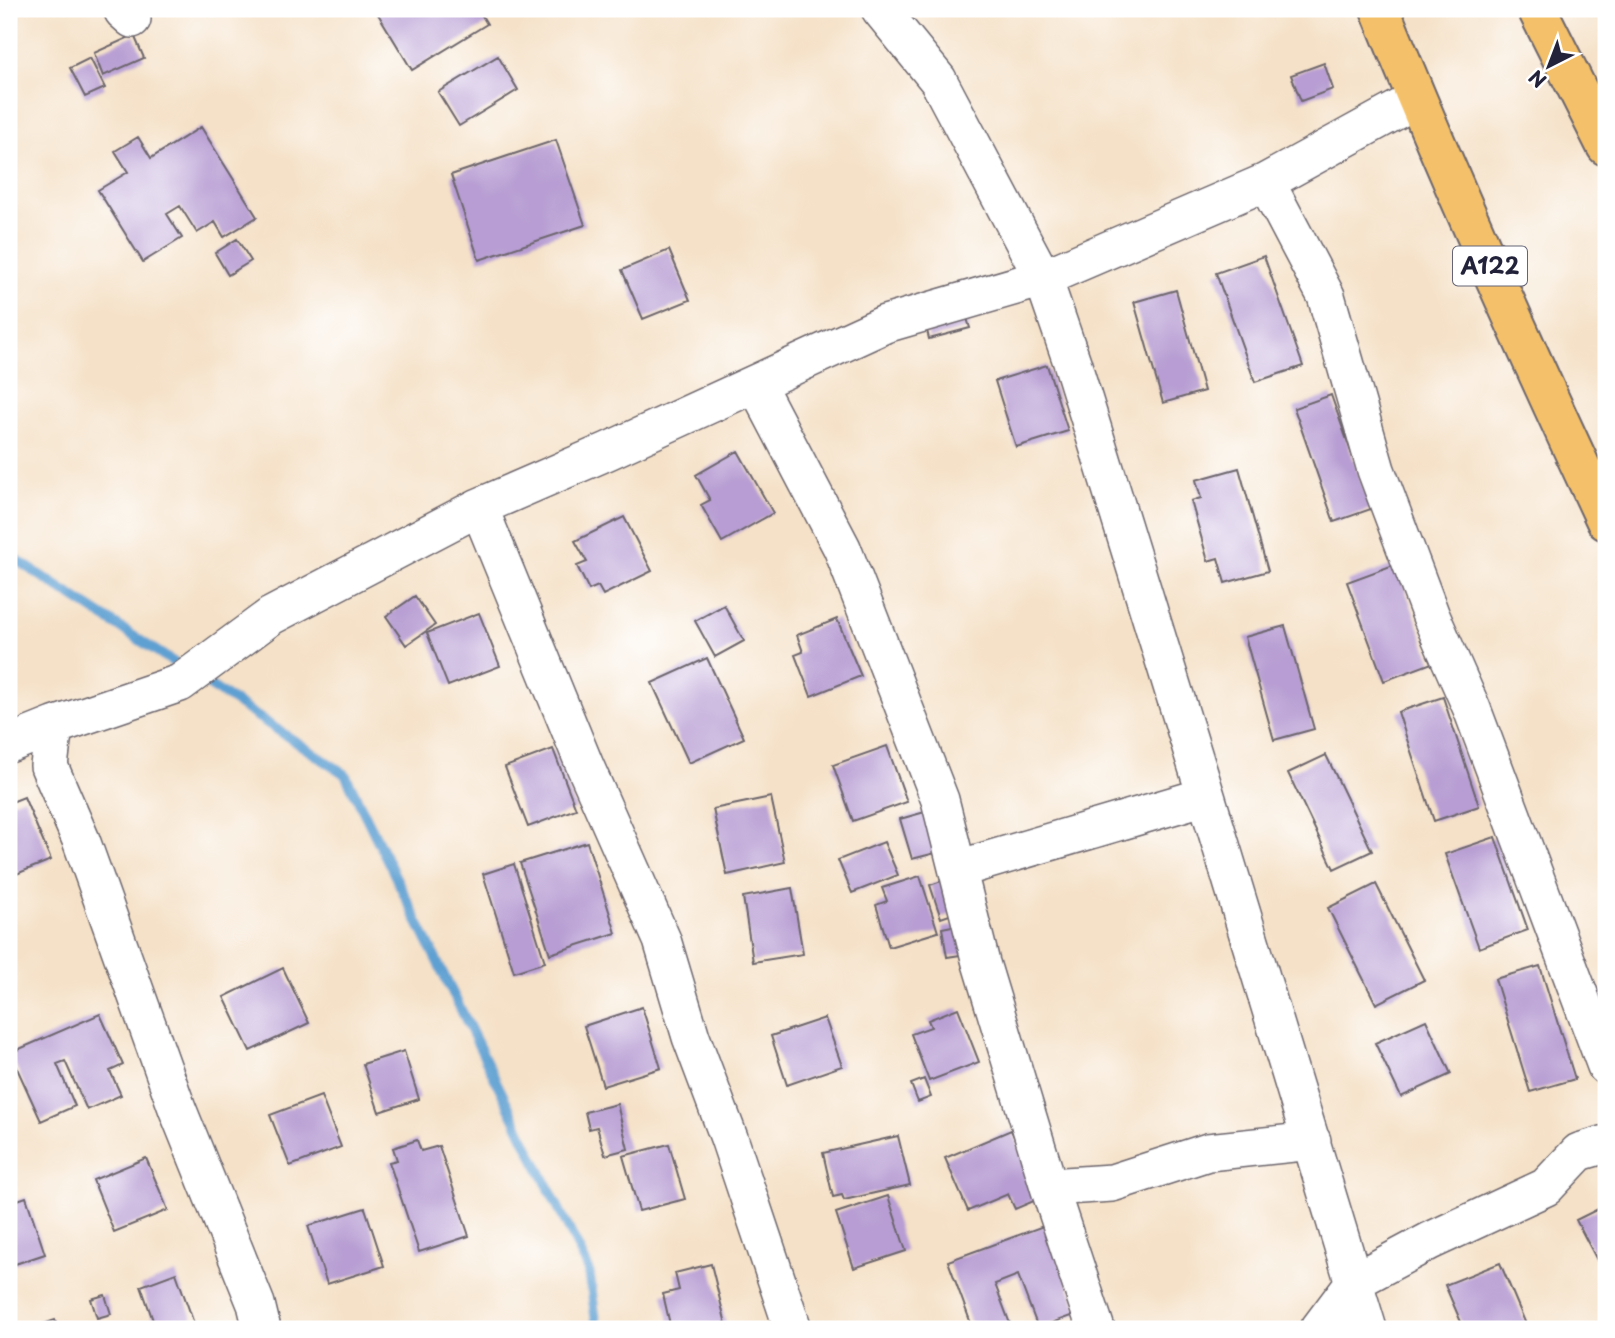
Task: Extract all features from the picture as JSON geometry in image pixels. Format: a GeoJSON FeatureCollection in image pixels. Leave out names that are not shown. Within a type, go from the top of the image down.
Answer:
{"type":"FeatureCollection","features":[{"type":"Feature","properties":{"kind":"highway","name":"A122"},"geometry":{"type":"LineString","coordinates":[[1380,9],[1532,363],[1606,522]]}},
{"type":"Feature","properties":{"kind":"highway"},"geometry":{"type":"LineString","coordinates":[[1537,9],[1606,146]]}},
{"type":"Feature","properties":{"kind":"street"},"geometry":{"type":"LineString","coordinates":[[880,9],[938,80],[1043,278],[1072,362],[1368,1329]]}},
{"type":"Feature","properties":{"kind":"street"},"geometry":{"type":"LineString","coordinates":[[9,744],[180,683],[271,616],[479,507],[885,324],[1043,278],[1266,181],[1417,99]]}},
{"type":"Feature","properties":{"kind":"street"},"geometry":{"type":"LineString","coordinates":[[1266,181],[1326,296],[1376,470],[1431,616],[1472,709],[1606,1066]]}},
{"type":"Feature","properties":{"kind":"street"},"geometry":{"type":"LineString","coordinates":[[756,384],[842,548],[940,800],[981,963],[1049,1187],[1096,1329]]}},
{"type":"Feature","properties":{"kind":"street"},"geometry":{"type":"LineString","coordinates":[[479,507],[585,766],[662,940],[691,1038],[729,1138],[793,1329]]}},
{"type":"Feature","properties":{"kind":"street"},"geometry":{"type":"LineString","coordinates":[[54,726],[49,766],[81,840],[177,1108],[257,1304],[262,1329]]}},
{"type":"Feature","properties":{"kind":"street"},"geometry":{"type":"LineString","coordinates":[[958,869],[1206,796]]}},
{"type":"Feature","properties":{"kind":"street"},"geometry":{"type":"LineString","coordinates":[[1049,1187],[1112,1183],[1208,1152],[1312,1141]]}},
{"type":"Feature","properties":{"kind":"street"},"geometry":{"type":"LineString","coordinates":[[1319,1329],[1354,1281],[1430,1241],[1546,1187],[1579,1152],[1606,1144]]}},
{"type":"Feature","properties":{"kind":"building"},"geometry":{"type":"Polygon","coordinates":[[[375,9],[478,9],[487,24],[412,70],[375,9]]]}},
{"type":"Feature","properties":{"kind":"building"},"geometry":{"type":"Polygon","coordinates":[[[134,35],[144,58],[103,76],[94,53],[134,35]]]}},
{"type":"Feature","properties":{"kind":"building"},"geometry":{"type":"Polygon","coordinates":[[[498,56],[518,90],[459,126],[438,92],[498,56]]]}},
{"type":"Feature","properties":{"kind":"building"},"geometry":{"type":"Polygon","coordinates":[[[90,58],[105,88],[85,97],[70,68],[90,58]]]}},
{"type":"Feature","properties":{"kind":"building"},"geometry":{"type":"Polygon","coordinates":[[[1324,63],[1333,89],[1301,101],[1291,75],[1324,63]]]}},
{"type":"Feature","properties":{"kind":"building"},"geometry":{"type":"Polygon","coordinates":[[[201,127],[257,217],[224,237],[215,222],[197,233],[180,206],[167,214],[182,238],[143,262],[98,190],[128,172],[115,151],[138,137],[151,158],[201,127]]]}},
{"type":"Feature","properties":{"kind":"building"},"geometry":{"type":"Polygon","coordinates":[[[556,140],[585,225],[479,260],[451,175],[556,140]]]}},
{"type":"Feature","properties":{"kind":"building"},"geometry":{"type":"Polygon","coordinates":[[[237,239],[251,261],[228,275],[215,253],[237,239]]]}},
{"type":"Feature","properties":{"kind":"building"},"geometry":{"type":"Polygon","coordinates":[[[669,250],[690,300],[643,319],[622,270],[669,250]]]}},
{"type":"Feature","properties":{"kind":"building"},"geometry":{"type":"Polygon","coordinates":[[[1264,256],[1303,366],[1255,382],[1216,273],[1264,256]]]}},
{"type":"Feature","properties":{"kind":"building"},"geometry":{"type":"Polygon","coordinates":[[[1176,290],[1204,391],[1163,403],[1134,302],[1176,290]]]}},
{"type":"Feature","properties":{"kind":"building"},"geometry":{"type":"Polygon","coordinates":[[[966,315],[970,328],[929,339],[926,326],[966,315]]]}},
{"type":"Feature","properties":{"kind":"building"},"geometry":{"type":"Polygon","coordinates":[[[1047,365],[1068,431],[1016,447],[995,381],[1047,365]]]}},
{"type":"Feature","properties":{"kind":"building"},"geometry":{"type":"Polygon","coordinates":[[[1331,395],[1371,509],[1334,522],[1294,408],[1331,395]]]}},
{"type":"Feature","properties":{"kind":"building"},"geometry":{"type":"Polygon","coordinates":[[[738,451],[773,513],[722,542],[701,505],[710,500],[696,475],[738,451]]]}},
{"type":"Feature","properties":{"kind":"building"},"geometry":{"type":"Polygon","coordinates":[[[1239,468],[1268,571],[1225,583],[1218,558],[1208,561],[1191,501],[1201,498],[1196,480],[1239,468]]]}},
{"type":"Feature","properties":{"kind":"building"},"geometry":{"type":"Polygon","coordinates":[[[624,517],[652,571],[603,595],[598,586],[589,590],[577,566],[587,562],[575,541],[624,517]]]}},
{"type":"Feature","properties":{"kind":"building"},"geometry":{"type":"Polygon","coordinates":[[[1396,564],[1432,663],[1384,681],[1347,582],[1396,564]]]}},
{"type":"Feature","properties":{"kind":"building"},"geometry":{"type":"Polygon","coordinates":[[[415,596],[435,625],[406,645],[386,616],[415,596]]]}},
{"type":"Feature","properties":{"kind":"building"},"geometry":{"type":"Polygon","coordinates":[[[724,605],[744,641],[715,657],[695,621],[724,605]]]}},
{"type":"Feature","properties":{"kind":"building"},"geometry":{"type":"Polygon","coordinates":[[[479,613],[500,666],[448,686],[427,633],[479,613]]]}},
{"type":"Feature","properties":{"kind":"building"},"geometry":{"type":"Polygon","coordinates":[[[837,619],[861,676],[811,696],[795,655],[803,652],[797,635],[837,619]]]}},
{"type":"Feature","properties":{"kind":"building"},"geometry":{"type":"Polygon","coordinates":[[[1285,626],[1314,729],[1274,740],[1245,637],[1285,626]]]}},
{"type":"Feature","properties":{"kind":"building"},"geometry":{"type":"Polygon","coordinates":[[[707,658],[744,738],[689,763],[652,683],[707,658]]]}},
{"type":"Feature","properties":{"kind":"building"},"geometry":{"type":"Polygon","coordinates":[[[1443,697],[1479,806],[1434,821],[1398,712],[1443,697]]]}},
{"type":"Feature","properties":{"kind":"building"},"geometry":{"type":"Polygon","coordinates":[[[887,746],[907,802],[853,821],[833,765],[887,746]]]}},
{"type":"Feature","properties":{"kind":"building"},"geometry":{"type":"Polygon","coordinates":[[[553,749],[576,809],[528,827],[505,767],[553,749]]]}},
{"type":"Feature","properties":{"kind":"building"},"geometry":{"type":"Polygon","coordinates":[[[1326,755],[1372,851],[1334,869],[1288,773],[1326,755]]]}},
{"type":"Feature","properties":{"kind":"building"},"geometry":{"type":"Polygon","coordinates":[[[24,797],[51,860],[9,877],[9,803],[24,797]]]}},
{"type":"Feature","properties":{"kind":"building"},"geometry":{"type":"Polygon","coordinates":[[[771,797],[785,862],[727,875],[713,809],[771,797]]]}},
{"type":"Feature","properties":{"kind":"building"},"geometry":{"type":"Polygon","coordinates":[[[932,810],[943,851],[912,859],[900,819],[932,810]]]}},
{"type":"Feature","properties":{"kind":"building"},"geometry":{"type":"Polygon","coordinates":[[[1495,837],[1528,930],[1479,948],[1445,854],[1495,837]]]}},
{"type":"Feature","properties":{"kind":"building"},"geometry":{"type":"Polygon","coordinates":[[[587,842],[616,933],[550,954],[520,863],[587,842]]]}},
{"type":"Feature","properties":{"kind":"building"},"geometry":{"type":"Polygon","coordinates":[[[884,842],[898,875],[852,893],[838,860],[884,842]]]}},
{"type":"Feature","properties":{"kind":"building"},"geometry":{"type":"Polygon","coordinates":[[[514,864],[545,962],[514,972],[483,874],[514,864]]]}},
{"type":"Feature","properties":{"kind":"building"},"geometry":{"type":"Polygon","coordinates":[[[920,876],[938,932],[889,947],[876,905],[887,901],[882,888],[920,876]]]}},
{"type":"Feature","properties":{"kind":"building"},"geometry":{"type":"Polygon","coordinates":[[[953,877],[964,910],[941,918],[930,885],[953,877]]]}},
{"type":"Feature","properties":{"kind":"building"},"geometry":{"type":"Polygon","coordinates":[[[1376,884],[1424,980],[1376,1004],[1328,908],[1376,884]]]}},
{"type":"Feature","properties":{"kind":"building"},"geometry":{"type":"Polygon","coordinates":[[[792,888],[803,954],[753,962],[743,897],[792,888]]]}},
{"type":"Feature","properties":{"kind":"building"},"geometry":{"type":"Polygon","coordinates":[[[962,924],[967,954],[947,957],[942,928],[962,924]]]}},
{"type":"Feature","properties":{"kind":"building"},"geometry":{"type":"Polygon","coordinates":[[[1540,966],[1575,1079],[1530,1092],[1495,979],[1540,966]]]}},
{"type":"Feature","properties":{"kind":"building"},"geometry":{"type":"Polygon","coordinates":[[[283,968],[309,1023],[250,1051],[224,997],[283,968]]]}},
{"type":"Feature","properties":{"kind":"building"},"geometry":{"type":"Polygon","coordinates":[[[642,1007],[661,1068],[603,1086],[584,1026],[642,1007]]]}},
{"type":"Feature","properties":{"kind":"building"},"geometry":{"type":"Polygon","coordinates":[[[958,1008],[979,1062],[929,1081],[911,1034],[931,1027],[928,1020],[958,1008]]]}},
{"type":"Feature","properties":{"kind":"building"},"geometry":{"type":"Polygon","coordinates":[[[100,1014],[123,1065],[110,1071],[121,1095],[87,1110],[65,1061],[57,1064],[75,1106],[41,1121],[10,1053],[100,1014]]]}},
{"type":"Feature","properties":{"kind":"building"},"geometry":{"type":"Polygon","coordinates":[[[825,1018],[842,1066],[787,1085],[771,1036],[825,1018]]]}},
{"type":"Feature","properties":{"kind":"building"},"geometry":{"type":"Polygon","coordinates":[[[1426,1020],[1451,1074],[1401,1097],[1375,1043],[1426,1020]]]}},
{"type":"Feature","properties":{"kind":"building"},"geometry":{"type":"Polygon","coordinates":[[[404,1051],[419,1099],[379,1112],[363,1064],[404,1051]]]}},
{"type":"Feature","properties":{"kind":"building"},"geometry":{"type":"Polygon","coordinates":[[[924,1079],[931,1097],[918,1102],[911,1084],[924,1079]]]}},
{"type":"Feature","properties":{"kind":"building"},"geometry":{"type":"Polygon","coordinates":[[[321,1096],[341,1147],[290,1166],[270,1115],[321,1096]]]}},
{"type":"Feature","properties":{"kind":"building"},"geometry":{"type":"Polygon","coordinates":[[[617,1104],[628,1149],[605,1155],[597,1127],[589,1129],[585,1112],[617,1104]]]}},
{"type":"Feature","properties":{"kind":"building"},"geometry":{"type":"Polygon","coordinates":[[[1011,1130],[1041,1198],[1015,1209],[1008,1194],[968,1211],[945,1158],[1011,1130]]]}},
{"type":"Feature","properties":{"kind":"building"},"geometry":{"type":"Polygon","coordinates":[[[898,1136],[910,1185],[844,1200],[842,1195],[833,1197],[823,1153],[898,1136]]]}},
{"type":"Feature","properties":{"kind":"building"},"geometry":{"type":"Polygon","coordinates":[[[417,1140],[421,1151],[439,1146],[469,1236],[419,1252],[389,1162],[397,1160],[393,1148],[417,1140]]]}},
{"type":"Feature","properties":{"kind":"building"},"geometry":{"type":"Polygon","coordinates":[[[669,1144],[685,1199],[639,1211],[623,1156],[669,1144]]]}},
{"type":"Feature","properties":{"kind":"building"},"geometry":{"type":"Polygon","coordinates":[[[146,1158],[168,1210],[114,1232],[93,1180],[146,1158]]]}},
{"type":"Feature","properties":{"kind":"building"},"geometry":{"type":"Polygon","coordinates":[[[888,1196],[906,1251],[854,1268],[836,1213],[888,1196]]]}},
{"type":"Feature","properties":{"kind":"building"},"geometry":{"type":"Polygon","coordinates":[[[26,1197],[45,1254],[9,1266],[9,1203],[26,1197]]]}},
{"type":"Feature","properties":{"kind":"building"},"geometry":{"type":"Polygon","coordinates":[[[1606,1205],[1606,1258],[1598,1262],[1576,1220],[1606,1205]]]}},
{"type":"Feature","properties":{"kind":"building"},"geometry":{"type":"Polygon","coordinates":[[[365,1208],[384,1266],[327,1284],[308,1226],[365,1208]]]}},
{"type":"Feature","properties":{"kind":"building"},"geometry":{"type":"Polygon","coordinates":[[[1046,1225],[1079,1313],[1038,1328],[1018,1275],[995,1284],[1012,1329],[973,1329],[948,1261],[1046,1225]]]}},
{"type":"Feature","properties":{"kind":"building"},"geometry":{"type":"Polygon","coordinates":[[[1500,1263],[1528,1329],[1464,1329],[1445,1285],[1500,1263]]]}},
{"type":"Feature","properties":{"kind":"building"},"geometry":{"type":"Polygon","coordinates":[[[711,1264],[727,1328],[671,1329],[663,1294],[679,1290],[675,1273],[711,1264]]]}},
{"type":"Feature","properties":{"kind":"building"},"geometry":{"type":"Polygon","coordinates":[[[176,1273],[196,1329],[156,1329],[141,1286],[176,1273]]]}},
{"type":"Feature","properties":{"kind":"building"},"geometry":{"type":"Polygon","coordinates":[[[105,1295],[111,1314],[97,1318],[91,1299],[105,1295]]]}},
{"type":"Feature","properties":{"kind":"building"},"geometry":{"type":"Polygon","coordinates":[[[55,1320],[58,1329],[29,1329],[55,1320]]]}},
{"type":"Feature","properties":{"kind":"waterway"},"geometry":{"type":"LineString","coordinates":[[9,555],[184,669]]}},
{"type":"Feature","properties":{"kind":"waterway"},"geometry":{"type":"LineString","coordinates":[[200,679],[345,774],[589,1270],[597,1329]]}}]}
